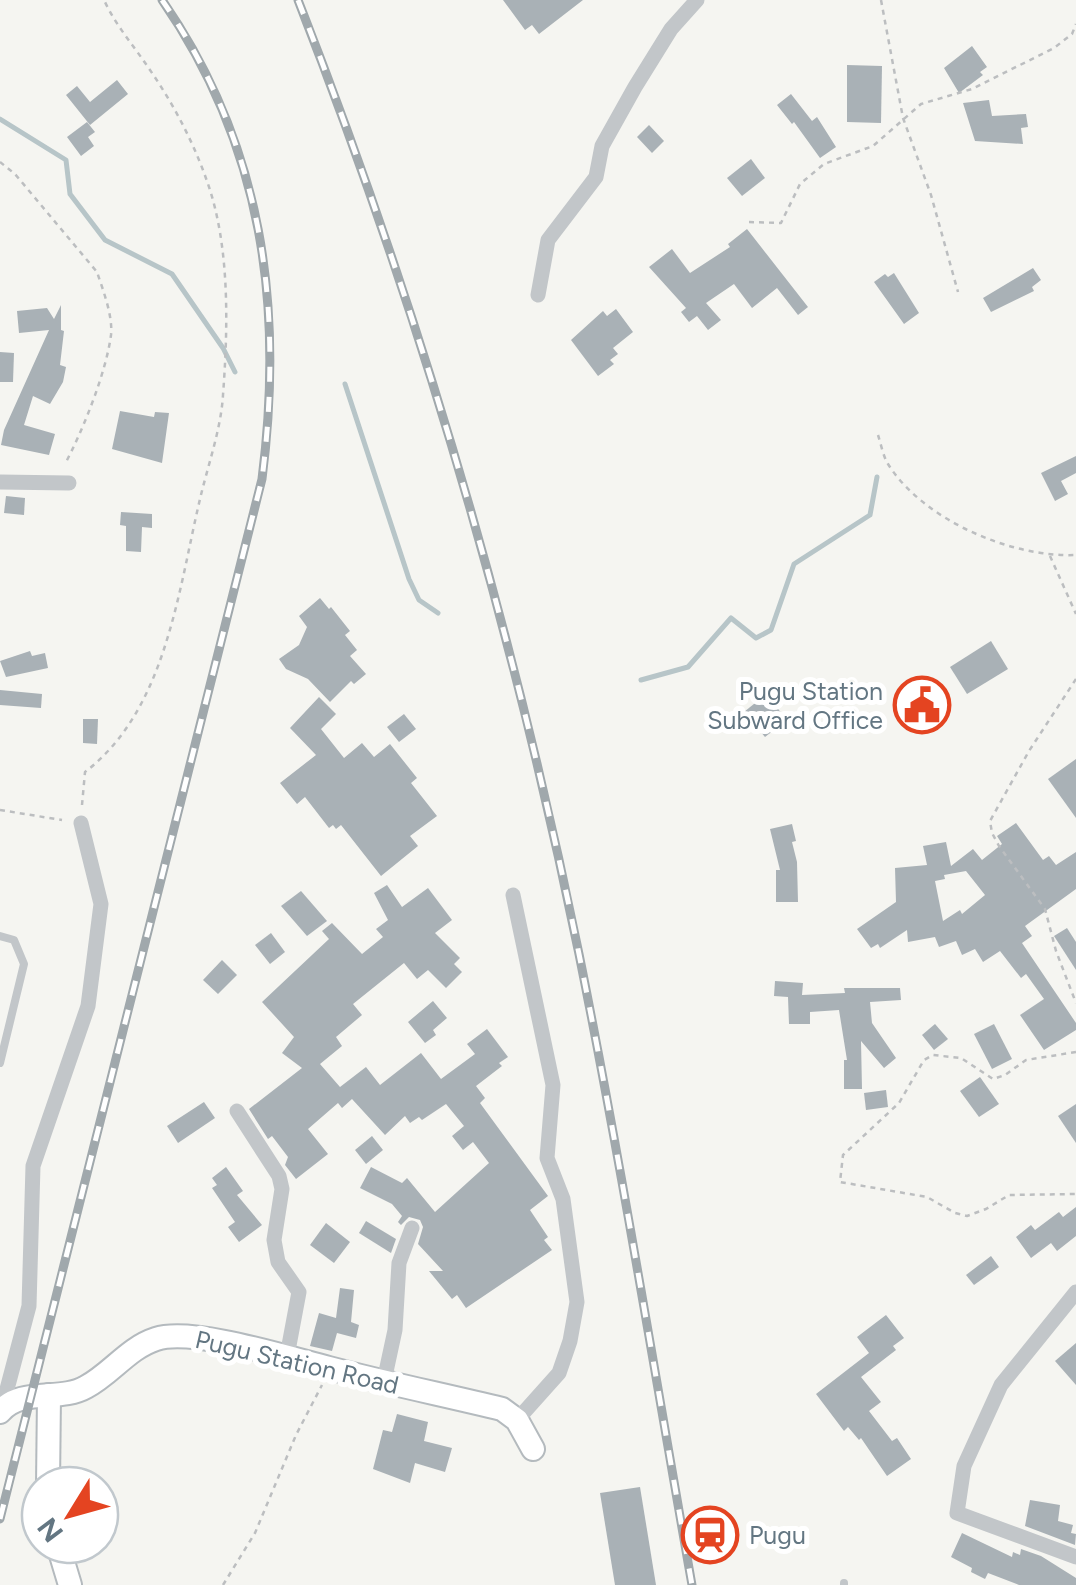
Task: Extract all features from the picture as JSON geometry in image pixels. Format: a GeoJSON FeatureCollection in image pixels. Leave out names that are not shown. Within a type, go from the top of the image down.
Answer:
{"type":"FeatureCollection","features":[{"type":"Feature","properties":{"kind":"street"},"geometry":{"type":"LineString","coordinates":[[538,296],[548,240],[596,177],[602,146],[671,29],[698,0]]}},
{"type":"Feature","properties":{"kind":"street"},"geometry":{"type":"LineString","coordinates":[[0,482],[62,483]]}},
{"type":"Feature","properties":{"kind":"street"},"geometry":{"type":"LineString","coordinates":[[1,1410],[29,1306],[33,1166],[88,1006],[101,904],[81,823]]}},
{"type":"Feature","properties":{"kind":"street"},"geometry":{"type":"LineString","coordinates":[[513,895],[553,1085],[547,1158],[563,1199],[577,1302],[570,1341],[558,1373],[518,1420],[532,1449]]}},
{"type":"Feature","properties":{"kind":"street"},"geometry":{"type":"LineString","coordinates":[[236,1112],[273,1162],[282,1189],[274,1240],[278,1262],[299,1292],[288,1356]]}},
{"type":"Feature","properties":{"kind":"street"},"geometry":{"type":"LineString","coordinates":[[384,1381],[395,1330],[399,1263],[412,1228]]}},
{"type":"Feature","properties":{"kind":"street"},"geometry":{"type":"LineString","coordinates":[[1076,1292],[1000,1385],[964,1466],[957,1512],[1076,1557]]}},
{"type":"Feature","properties":{"kind":"street","name":"Pugu Station Road"},"geometry":{"type":"LineString","coordinates":[[1,1410],[15,1400],[86,1388],[132,1351],[167,1337],[190,1337],[288,1356],[502,1409],[518,1420]]}},
{"type":"Feature","properties":{"kind":"street"},"geometry":{"type":"LineString","coordinates":[[48,1465],[49,1396]]}},
{"type":"Feature","properties":{"kind":"lane"},"geometry":{"type":"LineString","coordinates":[[0,936],[14,940],[24,964],[0,1063]]}},
{"type":"Feature","properties":{"kind":"path"},"geometry":{"type":"LineString","coordinates":[[0,810],[81,823],[84,772],[108,754],[131,724],[166,642],[223,398],[226,272],[208,184],[182,119],[114,21],[104,0]]}},
{"type":"Feature","properties":{"kind":"path"},"geometry":{"type":"LineString","coordinates":[[881,0],[902,118],[937,214],[958,292]]}},
{"type":"Feature","properties":{"kind":"path"},"geometry":{"type":"LineString","coordinates":[[749,222],[782,223],[792,196],[808,176],[833,159],[873,146],[921,104],[972,89],[1054,48],[1072,34],[1076,24]]}},
{"type":"Feature","properties":{"kind":"path"},"geometry":{"type":"LineString","coordinates":[[0,162],[15,174],[97,272],[112,332],[62,483]]}},
{"type":"Feature","properties":{"kind":"path"},"geometry":{"type":"LineString","coordinates":[[878,435],[887,462],[914,493],[970,532],[1006,546],[1050,556],[1076,555]]}},
{"type":"Feature","properties":{"kind":"path"},"geometry":{"type":"LineString","coordinates":[[1050,556],[1076,614]]}},
{"type":"Feature","properties":{"kind":"path"},"geometry":{"type":"LineString","coordinates":[[1076,680],[1029,751],[990,821],[999,846],[1044,909],[1076,1003]]}},
{"type":"Feature","properties":{"kind":"path"},"geometry":{"type":"LineString","coordinates":[[1076,1052],[1026,1060],[993,1079],[962,1058],[933,1055],[924,1060],[898,1102],[843,1155],[840,1182],[927,1197],[967,1216],[1009,1195],[1076,1194]]}},
{"type":"Feature","properties":{"kind":"path"},"geometry":{"type":"LineString","coordinates":[[223,1585],[256,1533],[296,1435],[329,1368]]}},
{"type":"Feature","properties":{"kind":"building"},"geometry":{"type":"Polygon","coordinates":[[[503,0],[583,0],[539,34],[532,25],[525,30],[503,0]]]}},
{"type":"Feature","properties":{"kind":"building"},"geometry":{"type":"Polygon","coordinates":[[[972,46],[987,67],[980,72],[983,75],[959,93],[944,68],[972,46]]]}},
{"type":"Feature","properties":{"kind":"building"},"geometry":{"type":"Polygon","coordinates":[[[847,65],[882,66],[881,123],[847,122],[847,65]]]}},
{"type":"Feature","properties":{"kind":"building"},"geometry":{"type":"Polygon","coordinates":[[[117,80],[128,94],[90,125],[66,95],[77,86],[90,102],[117,80]]]}},
{"type":"Feature","properties":{"kind":"building"},"geometry":{"type":"Polygon","coordinates":[[[791,94],[812,121],[817,117],[836,147],[820,158],[777,105],[791,94]]]}},
{"type":"Feature","properties":{"kind":"building"},"geometry":{"type":"Polygon","coordinates":[[[989,100],[992,116],[1026,114],[1028,127],[1021,128],[1023,144],[975,141],[963,103],[989,100]]]}},
{"type":"Feature","properties":{"kind":"building"},"geometry":{"type":"Polygon","coordinates":[[[87,122],[95,132],[88,137],[94,146],[81,156],[67,137],[87,122]]]}},
{"type":"Feature","properties":{"kind":"building"},"geometry":{"type":"Polygon","coordinates":[[[649,125],[664,141],[652,153],[637,137],[649,125]]]}},
{"type":"Feature","properties":{"kind":"building"},"geometry":{"type":"Polygon","coordinates":[[[751,159],[765,178],[742,196],[727,178],[751,159]]]}},
{"type":"Feature","properties":{"kind":"building"},"geometry":{"type":"Polygon","coordinates":[[[747,229],[808,307],[798,315],[777,288],[752,308],[734,284],[706,303],[721,320],[708,330],[697,316],[689,322],[681,312],[686,308],[649,267],[672,249],[690,273],[730,247],[728,244],[747,229]]]}},
{"type":"Feature","properties":{"kind":"building"},"geometry":{"type":"Polygon","coordinates":[[[1033,268],[1041,280],[1032,287],[1034,291],[991,312],[983,298],[1033,268]]]}},
{"type":"Feature","properties":{"kind":"building"},"geometry":{"type":"Polygon","coordinates":[[[894,273],[919,313],[904,324],[874,282],[894,273]]]}},
{"type":"Feature","properties":{"kind":"building"},"geometry":{"type":"Polygon","coordinates":[[[61,305],[64,331],[60,365],[66,367],[63,382],[50,404],[33,396],[24,425],[55,434],[49,455],[1,445],[4,430],[49,330],[19,333],[17,311],[47,308],[54,319],[61,305]]]}},
{"type":"Feature","properties":{"kind":"building"},"geometry":{"type":"Polygon","coordinates":[[[616,309],[633,332],[613,348],[618,354],[610,360],[614,364],[598,376],[571,340],[603,311],[607,316],[616,309]]]}},
{"type":"Feature","properties":{"kind":"building"},"geometry":{"type":"Polygon","coordinates":[[[0,352],[14,353],[13,382],[0,382],[0,352]]]}},
{"type":"Feature","properties":{"kind":"building"},"geometry":{"type":"Polygon","coordinates":[[[120,411],[154,417],[155,412],[169,413],[162,463],[112,449],[120,411]]]}},
{"type":"Feature","properties":{"kind":"building"},"geometry":{"type":"Polygon","coordinates":[[[1076,456],[1076,473],[1061,481],[1068,494],[1055,501],[1041,473],[1076,456]]]}},
{"type":"Feature","properties":{"kind":"building"},"geometry":{"type":"Polygon","coordinates":[[[6,496],[25,498],[24,515],[4,513],[6,496]]]}},
{"type":"Feature","properties":{"kind":"building"},"geometry":{"type":"Polygon","coordinates":[[[121,512],[152,514],[152,528],[142,527],[141,552],[126,551],[126,526],[120,525],[121,512]]]}},
{"type":"Feature","properties":{"kind":"building"},"geometry":{"type":"Polygon","coordinates":[[[320,598],[350,631],[345,635],[357,650],[350,656],[366,674],[354,684],[351,681],[330,702],[308,679],[286,669],[279,659],[299,645],[307,627],[299,616],[320,598]]]}},
{"type":"Feature","properties":{"kind":"building"},"geometry":{"type":"Polygon","coordinates":[[[991,641],[1008,669],[967,694],[950,667],[991,641]]]}},
{"type":"Feature","properties":{"kind":"building"},"geometry":{"type":"Polygon","coordinates":[[[30,651],[32,656],[45,653],[48,668],[6,677],[0,661],[30,651]]]}},
{"type":"Feature","properties":{"kind":"building"},"geometry":{"type":"Polygon","coordinates":[[[0,690],[42,694],[41,708],[0,705],[0,690]]]}},
{"type":"Feature","properties":{"kind":"building"},"geometry":{"type":"Polygon","coordinates":[[[766,694],[787,720],[765,737],[744,712],[766,694]]]}},
{"type":"Feature","properties":{"kind":"building"},"geometry":{"type":"Polygon","coordinates":[[[319,697],[336,714],[321,729],[344,758],[362,743],[374,757],[390,744],[417,778],[411,783],[437,816],[410,836],[418,846],[381,876],[341,825],[329,828],[305,797],[297,804],[280,783],[316,755],[290,728],[319,697]]]}},
{"type":"Feature","properties":{"kind":"building"},"geometry":{"type":"Polygon","coordinates":[[[404,714],[416,729],[399,742],[387,727],[404,714]]]}},
{"type":"Feature","properties":{"kind":"building"},"geometry":{"type":"Polygon","coordinates":[[[83,719],[98,719],[97,744],[83,743],[83,719]]]}},
{"type":"Feature","properties":{"kind":"building"},"geometry":{"type":"Polygon","coordinates":[[[1076,759],[1076,818],[1048,779],[1076,759]]]}},
{"type":"Feature","properties":{"kind":"building"},"geometry":{"type":"Polygon","coordinates":[[[1016,823],[1043,860],[1049,856],[1056,865],[1076,852],[1076,889],[1025,926],[1032,936],[1022,943],[1076,1023],[1076,1030],[1044,1050],[1020,1015],[1044,999],[1026,974],[1021,978],[1000,951],[983,962],[975,949],[962,955],[956,941],[939,947],[935,937],[908,942],[907,930],[880,948],[878,944],[871,948],[857,929],[896,902],[895,868],[927,865],[923,846],[946,842],[951,866],[973,849],[982,860],[1002,844],[997,836],[1016,823]],[[966,871],[935,881],[943,921],[960,910],[962,914],[985,895],[966,871]]]}},
{"type":"Feature","properties":{"kind":"building"},"geometry":{"type":"Polygon","coordinates":[[[792,824],[798,902],[776,902],[776,870],[780,870],[770,829],[792,824]]]}},
{"type":"Feature","properties":{"kind":"building"},"geometry":{"type":"Polygon","coordinates":[[[387,885],[402,907],[428,888],[452,920],[435,933],[460,958],[454,964],[462,972],[446,988],[428,970],[417,979],[404,963],[353,1004],[362,1015],[336,1037],[342,1046],[320,1064],[340,1087],[366,1067],[380,1085],[421,1053],[441,1079],[475,1054],[467,1044],[487,1029],[508,1057],[476,1086],[485,1098],[480,1103],[548,1196],[530,1210],[552,1250],[466,1308],[457,1295],[452,1299],[429,1271],[443,1271],[418,1244],[423,1227],[420,1220],[409,1217],[401,1225],[398,1222],[402,1216],[392,1204],[360,1188],[371,1167],[402,1183],[407,1178],[435,1212],[489,1163],[473,1142],[463,1150],[452,1136],[464,1126],[446,1104],[422,1120],[419,1117],[410,1123],[405,1116],[385,1135],[352,1099],[342,1108],[338,1103],[308,1129],[328,1154],[296,1179],[285,1165],[288,1157],[272,1136],[268,1139],[249,1109],[302,1068],[282,1053],[294,1037],[262,1002],[329,939],[322,931],[332,923],[362,954],[383,937],[376,929],[388,920],[374,893],[387,885]]]}},
{"type":"Feature","properties":{"kind":"building"},"geometry":{"type":"Polygon","coordinates":[[[301,891],[327,921],[307,936],[281,906],[301,891]]]}},
{"type":"Feature","properties":{"kind":"building"},"geometry":{"type":"Polygon","coordinates":[[[1067,928],[1076,942],[1076,970],[1054,936],[1067,928]]]}},
{"type":"Feature","properties":{"kind":"building"},"geometry":{"type":"Polygon","coordinates":[[[271,933],[285,952],[270,964],[255,945],[271,933]]]}},
{"type":"Feature","properties":{"kind":"building"},"geometry":{"type":"Polygon","coordinates":[[[222,960],[237,975],[218,994],[203,980],[222,960]]]}},
{"type":"Feature","properties":{"kind":"building"},"geometry":{"type":"Polygon","coordinates":[[[775,981],[803,983],[802,995],[845,993],[844,988],[900,988],[901,1000],[870,1002],[872,1023],[896,1058],[884,1068],[861,1041],[862,1089],[844,1089],[847,1060],[839,1010],[810,1012],[810,1024],[789,1024],[788,997],[774,996],[775,981]]]}},
{"type":"Feature","properties":{"kind":"building"},"geometry":{"type":"Polygon","coordinates":[[[433,1001],[447,1018],[425,1043],[408,1022],[433,1001]]]}},
{"type":"Feature","properties":{"kind":"building"},"geometry":{"type":"Polygon","coordinates":[[[935,1024],[948,1039],[934,1050],[922,1035],[935,1024]]]}},
{"type":"Feature","properties":{"kind":"building"},"geometry":{"type":"Polygon","coordinates":[[[994,1024],[1012,1059],[992,1069],[974,1034],[994,1024]]]}},
{"type":"Feature","properties":{"kind":"building"},"geometry":{"type":"Polygon","coordinates":[[[980,1077],[999,1104],[979,1117],[960,1091],[980,1077]]]}},
{"type":"Feature","properties":{"kind":"building"},"geometry":{"type":"Polygon","coordinates":[[[886,1090],[888,1107],[866,1110],[864,1093],[886,1090]]]}},
{"type":"Feature","properties":{"kind":"building"},"geometry":{"type":"Polygon","coordinates":[[[204,1102],[215,1118],[178,1143],[167,1126],[204,1102]]]}},
{"type":"Feature","properties":{"kind":"building"},"geometry":{"type":"Polygon","coordinates":[[[1076,1104],[1076,1143],[1058,1116],[1076,1104]]]}},
{"type":"Feature","properties":{"kind":"building"},"geometry":{"type":"Polygon","coordinates":[[[372,1136],[383,1150],[366,1164],[355,1150],[372,1136]]]}},
{"type":"Feature","properties":{"kind":"building"},"geometry":{"type":"Polygon","coordinates":[[[226,1167],[243,1191],[237,1195],[262,1225],[239,1242],[228,1227],[235,1222],[212,1188],[217,1185],[212,1178],[226,1167]]]}},
{"type":"Feature","properties":{"kind":"building"},"geometry":{"type":"Polygon","coordinates":[[[1076,1207],[1076,1236],[1057,1251],[1051,1243],[1031,1258],[1016,1237],[1031,1225],[1035,1230],[1059,1212],[1063,1217],[1076,1207]]]}},
{"type":"Feature","properties":{"kind":"building"},"geometry":{"type":"Polygon","coordinates":[[[366,1221],[396,1239],[391,1253],[359,1233],[366,1221]]]}},
{"type":"Feature","properties":{"kind":"building"},"geometry":{"type":"Polygon","coordinates":[[[326,1223],[350,1242],[334,1263],[310,1245],[326,1223]]]}},
{"type":"Feature","properties":{"kind":"building"},"geometry":{"type":"Polygon","coordinates":[[[991,1256],[999,1267],[974,1285],[966,1275],[991,1256]]]}},
{"type":"Feature","properties":{"kind":"building"},"geometry":{"type":"Polygon","coordinates":[[[340,1288],[354,1290],[351,1322],[359,1325],[356,1338],[337,1333],[332,1351],[310,1346],[319,1313],[336,1318],[340,1288]]]}},
{"type":"Feature","properties":{"kind":"building"},"geometry":{"type":"Polygon","coordinates":[[[886,1315],[904,1338],[893,1346],[896,1350],[861,1377],[881,1402],[869,1411],[892,1441],[897,1438],[911,1459],[887,1476],[861,1438],[848,1427],[844,1431],[816,1394],[869,1353],[857,1337],[886,1315]]]}},
{"type":"Feature","properties":{"kind":"building"},"geometry":{"type":"Polygon","coordinates":[[[1076,1343],[1076,1385],[1055,1361],[1076,1343]]]}},
{"type":"Feature","properties":{"kind":"building"},"geometry":{"type":"Polygon","coordinates":[[[397,1414],[428,1422],[424,1441],[452,1448],[445,1472],[415,1463],[410,1483],[373,1469],[383,1430],[392,1432],[397,1414]]]}},
{"type":"Feature","properties":{"kind":"building"},"geometry":{"type":"Polygon","coordinates":[[[640,1487],[656,1585],[615,1585],[600,1493],[640,1487]]]}},
{"type":"Feature","properties":{"kind":"building"},"geometry":{"type":"Polygon","coordinates":[[[1030,1500],[1060,1505],[1058,1521],[1073,1525],[1075,1545],[1025,1526],[1030,1500]]]}},
{"type":"Feature","properties":{"kind":"building"},"geometry":{"type":"Polygon","coordinates":[[[962,1533],[1012,1557],[1013,1552],[1020,1555],[1021,1549],[1041,1556],[1076,1578],[1076,1585],[1019,1585],[988,1573],[985,1579],[951,1557],[962,1533]]]}},
{"type":"Feature","properties":{"kind":"waterway"},"geometry":{"type":"LineString","coordinates":[[0,119],[66,160],[70,194],[105,240],[172,274],[235,372]]}},
{"type":"Feature","properties":{"kind":"waterway"},"geometry":{"type":"LineString","coordinates":[[345,384],[409,579],[419,600],[438,613]]}},
{"type":"Feature","properties":{"kind":"waterway"},"geometry":{"type":"LineString","coordinates":[[641,680],[688,667],[731,618],[756,638],[771,630],[794,564],[870,515],[877,477]]}},
{"type":"Feature","properties":{"kind":"railway"},"geometry":{"type":"LineString","coordinates":[[0,1519],[262,479],[270,352],[267,290],[258,229],[244,170],[223,112],[196,55],[162,0]]}},
{"type":"Feature","properties":{"kind":"railway"},"geometry":{"type":"LineString","coordinates":[[298,0],[423,352],[524,711],[579,954],[692,1585]]}},
{"type":"Feature","properties":{"kind":"place","name":"Pugu Station Subward Office"},"geometry":{"type":"Point","coordinates":[922,705]}},
{"type":"Feature","properties":{"kind":"place","name":"Pugu"},"geometry":{"type":"Point","coordinates":[710,1535]}}]}
